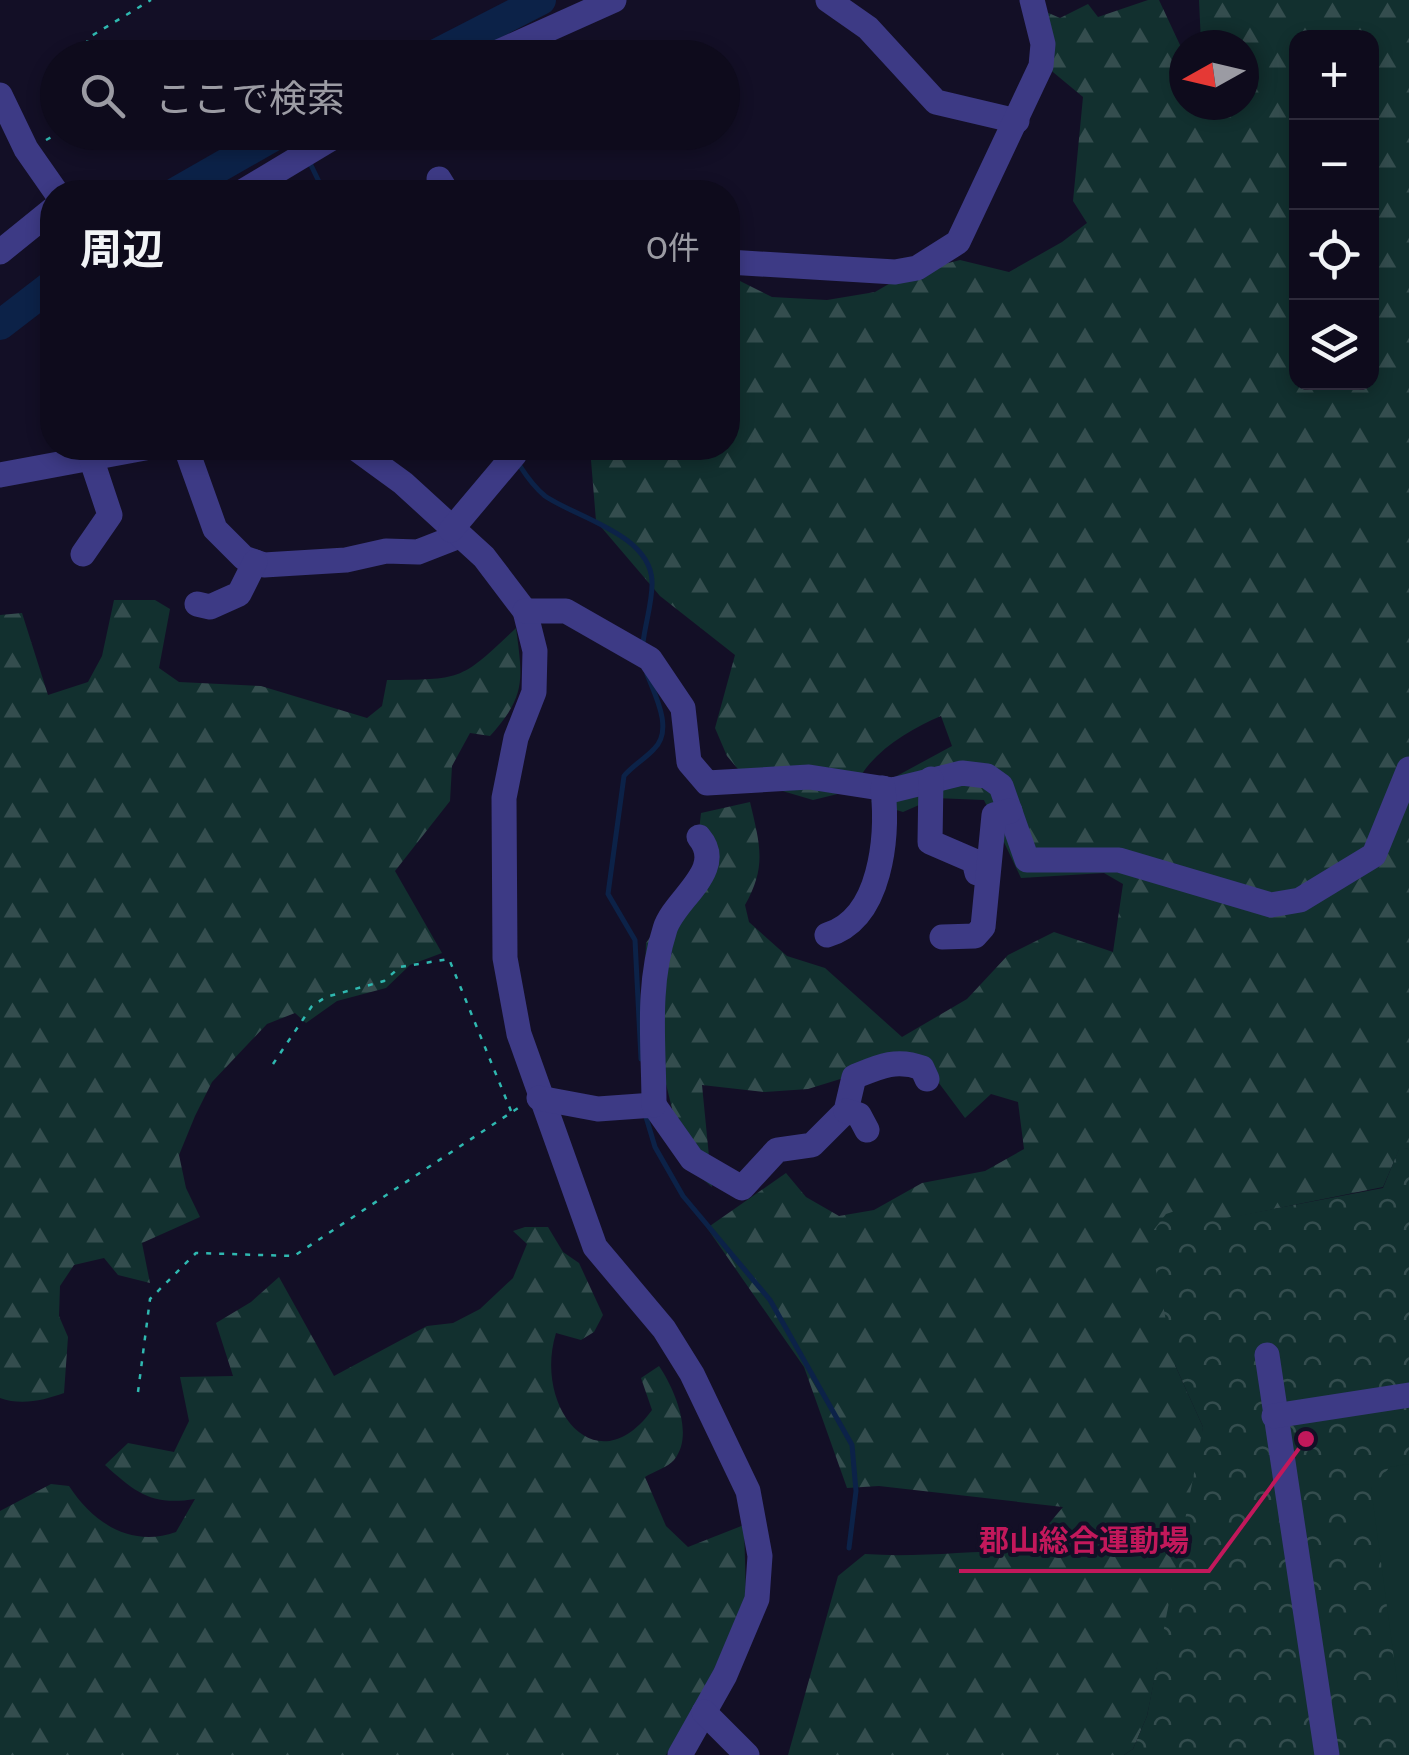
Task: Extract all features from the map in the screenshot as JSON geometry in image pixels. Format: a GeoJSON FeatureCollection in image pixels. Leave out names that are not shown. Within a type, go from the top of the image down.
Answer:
{"type":"FeatureCollection","features":[{"type":"Feature","properties":{"kind":"street"},"geometry":{"type":"LineString","coordinates":[[525,40],[614,0]]}},
{"type":"Feature","properties":{"kind":"street"},"geometry":{"type":"LineString","coordinates":[[828,0],[868,28],[936,102],[1017,120]]}},
{"type":"Feature","properties":{"kind":"street"},"geometry":{"type":"LineString","coordinates":[[740,263],[895,272],[916,268],[958,242],[1041,66],[1043,44],[1032,0]]}},
{"type":"Feature","properties":{"kind":"street"},"geometry":{"type":"LineString","coordinates":[[0,94],[26,149],[48,180]]}},
{"type":"Feature","properties":{"kind":"street"},"geometry":{"type":"LineString","coordinates":[[262,180],[312,150]]}},
{"type":"Feature","properties":{"kind":"street"},"geometry":{"type":"LineString","coordinates":[[0,252],[40,220]]}},
{"type":"Feature","properties":{"kind":"street"},"geometry":{"type":"LineString","coordinates":[[0,498],[6,474],[63,460]]}},
{"type":"Feature","properties":{"kind":"street"},"geometry":{"type":"LineString","coordinates":[[83,554],[110,515],[85,460]]}},
{"type":"Feature","properties":{"kind":"street"},"geometry":{"type":"LineString","coordinates":[[190,460],[215,529],[244,558],[264,566],[418,552],[455,533],[510,460]]}},
{"type":"Feature","properties":{"kind":"street"},"geometry":{"type":"LineString","coordinates":[[371,460],[402,483],[509,584],[525,611],[535,651],[534,692],[516,738],[504,798],[504,958],[518,1034],[594,1247],[664,1329],[692,1374],[748,1491],[760,1556],[756,1599],[680,1755]]}},
{"type":"Feature","properties":{"kind":"street"},"geometry":{"type":"LineString","coordinates":[[197,604],[210,607],[240,594],[254,562]]}},
{"type":"Feature","properties":{"kind":"street"},"geometry":{"type":"LineString","coordinates":[[525,611],[566,611],[650,658],[683,708],[689,762],[707,783],[809,777],[883,788],[962,774],[987,776],[1001,786],[1026,860],[1119,860],[1271,905],[1300,900],[1374,855],[1409,769]]}},
{"type":"Feature","properties":{"kind":"street"},"geometry":{"type":"LineString","coordinates":[[931,779],[930,842],[974,861],[977,873]]}},
{"type":"Feature","properties":{"kind":"street"},"geometry":{"type":"LineString","coordinates":[[827,935],[858,915],[873,891],[885,810],[883,788]]}},
{"type":"Feature","properties":{"kind":"street"},"geometry":{"type":"LineString","coordinates":[[942,937],[976,936],[983,927],[994,815],[1010,811]]}},
{"type":"Feature","properties":{"kind":"street"},"geometry":{"type":"LineString","coordinates":[[698,837],[706,864],[702,879],[676,904],[665,927],[649,1001],[654,1105],[692,1158],[742,1188],[777,1150],[812,1145],[846,1111],[854,1077],[906,1062],[922,1068],[926,1078]]}},
{"type":"Feature","properties":{"kind":"street"},"geometry":{"type":"LineString","coordinates":[[538,1097],[598,1110],[654,1105]]}},
{"type":"Feature","properties":{"kind":"street"},"geometry":{"type":"LineString","coordinates":[[846,1111],[860,1115],[867,1130]]}},
{"type":"Feature","properties":{"kind":"street"},"geometry":{"type":"LineString","coordinates":[[1267,1355],[1327,1755]]}},
{"type":"Feature","properties":{"kind":"street"},"geometry":{"type":"LineString","coordinates":[[1274,1416],[1409,1396]]}},
{"type":"Feature","properties":{"kind":"street"},"geometry":{"type":"LineString","coordinates":[[704,1712],[747,1755]]}},
{"type":"Feature","properties":{"kind":"path"},"geometry":{"type":"LineString","coordinates":[[88,40],[150,0]]}},
{"type":"Feature","properties":{"kind":"path"},"geometry":{"type":"LineString","coordinates":[[272,1064],[312,1006],[326,997],[384,981],[400,966],[449,959],[512,1112]]}},
{"type":"Feature","properties":{"kind":"path"},"geometry":{"type":"LineString","coordinates":[[138,1392],[150,1299],[196,1253],[294,1256],[538,1097]]}},
{"type":"Feature","properties":{"kind":"green space"},"geometry":{"type":"Polygon","coordinates":[[[1159,0],[1173,30],[1169,30],[1169,120],[1259,120],[1259,30],[1200,30],[1199,0],[1409,0],[1409,1148],[1399,1150],[1383,1187],[1200,1224],[1175,1365],[1203,1427],[1201,1452],[1147,1716],[1133,1749],[1124,1755],[788,1755],[838,1576],[865,1554],[1026,1551],[1063,1507],[879,1486],[847,1488],[804,1367],[707,1228],[786,1173],[806,1197],[839,1216],[874,1210],[922,1183],[985,1171],[1024,1149],[1018,1102],[991,1094],[965,1118],[918,1055],[808,1089],[765,1092],[702,1085],[712,1187],[686,1165],[644,995],[646,943],[694,876],[701,813],[750,802],[760,855],[745,905],[749,922],[787,956],[825,968],[902,1037],[967,999],[1008,955],[1054,932],[1113,952],[1123,884],[1104,873],[1021,878],[984,800],[935,798],[903,812],[871,802],[882,784],[952,746],[941,716],[902,736],[878,755],[854,790],[813,800],[748,781],[727,756],[715,728],[735,655],[660,596],[596,521],[591,460],[740,460],[740,281],[772,297],[827,300],[875,292],[906,274],[960,260],[1009,272],[1087,223],[1073,201],[1083,97],[1036,58],[1044,11],[1060,18],[1088,4],[1098,17],[1159,0]]]}},
{"type":"Feature","properties":{"kind":"green space"},"geometry":{"type":"Polygon","coordinates":[[[114,600],[155,600],[170,609],[159,668],[179,682],[261,686],[367,718],[382,706],[387,680],[459,674],[516,628],[519,686],[510,710],[490,736],[470,733],[452,766],[450,801],[395,871],[442,953],[410,965],[386,988],[337,1001],[306,1023],[295,1013],[267,1024],[212,1082],[179,1155],[186,1188],[200,1217],[142,1243],[150,1283],[118,1275],[104,1258],[74,1265],[60,1286],[59,1316],[68,1337],[64,1393],[16,1402],[0,1398],[0,615],[22,613],[48,695],[88,682],[102,656],[114,600]]]}},
{"type":"Feature","properties":{"kind":"green space"},"geometry":{"type":"Polygon","coordinates":[[[1409,1148],[1409,1755],[1124,1755],[1133,1749],[1147,1716],[1203,1427],[1175,1365],[1149,1236],[1166,1214],[1187,1207],[1200,1223],[1383,1188],[1399,1149],[1409,1148]]]}},
{"type":"Feature","properties":{"kind":"green space"},"geometry":{"type":"Polygon","coordinates":[[[548,1227],[563,1252],[579,1263],[603,1315],[594,1332],[581,1340],[556,1333],[551,1361],[553,1387],[574,1428],[591,1439],[610,1441],[631,1432],[652,1410],[641,1378],[659,1366],[676,1399],[683,1438],[674,1460],[645,1477],[666,1526],[688,1547],[744,1525],[746,1596],[704,1693],[666,1755],[0,1755],[0,1511],[51,1484],[69,1486],[90,1511],[115,1529],[144,1537],[176,1532],[195,1499],[156,1499],[126,1483],[105,1465],[128,1443],[174,1452],[189,1421],[180,1377],[233,1376],[216,1323],[251,1302],[279,1277],[334,1376],[427,1326],[453,1323],[480,1309],[513,1278],[527,1244],[513,1231],[548,1227]]]}},
{"type":"Feature","properties":{"kind":"green space"},"geometry":{"type":"Polygon","coordinates":[[[1409,1464],[1407,1755],[1371,1488],[1390,1467],[1409,1464]]]}},
{"type":"Feature","properties":{"kind":"waterway"},"geometry":{"type":"LineString","coordinates":[[463,40],[541,0]]}},
{"type":"Feature","properties":{"kind":"waterway"},"geometry":{"type":"LineString","coordinates":[[197,180],[250,150]]}},
{"type":"Feature","properties":{"kind":"waterway"},"geometry":{"type":"LineString","coordinates":[[308,159],[318,180]]}},
{"type":"Feature","properties":{"kind":"waterway"},"geometry":{"type":"LineString","coordinates":[[0,325],[40,294]]}},
{"type":"Feature","properties":{"kind":"waterway"},"geometry":{"type":"LineString","coordinates":[[520,466],[545,496],[609,529],[639,551],[652,581],[643,643]]}},
{"type":"Feature","properties":{"kind":"waterway"},"geometry":{"type":"LineString","coordinates":[[641,1059],[635,940],[608,894],[624,776],[654,749],[662,732],[661,712],[647,674]]}},
{"type":"Feature","properties":{"kind":"waterway"},"geometry":{"type":"LineString","coordinates":[[646,1117],[655,1147],[683,1196],[770,1300],[852,1445],[856,1491],[849,1548]]}},
{"type":"Feature","properties":{"kind":"place","name":"郡山総合運動場"},"geometry":{"type":"Point","coordinates":[1306,1439]}}]}
